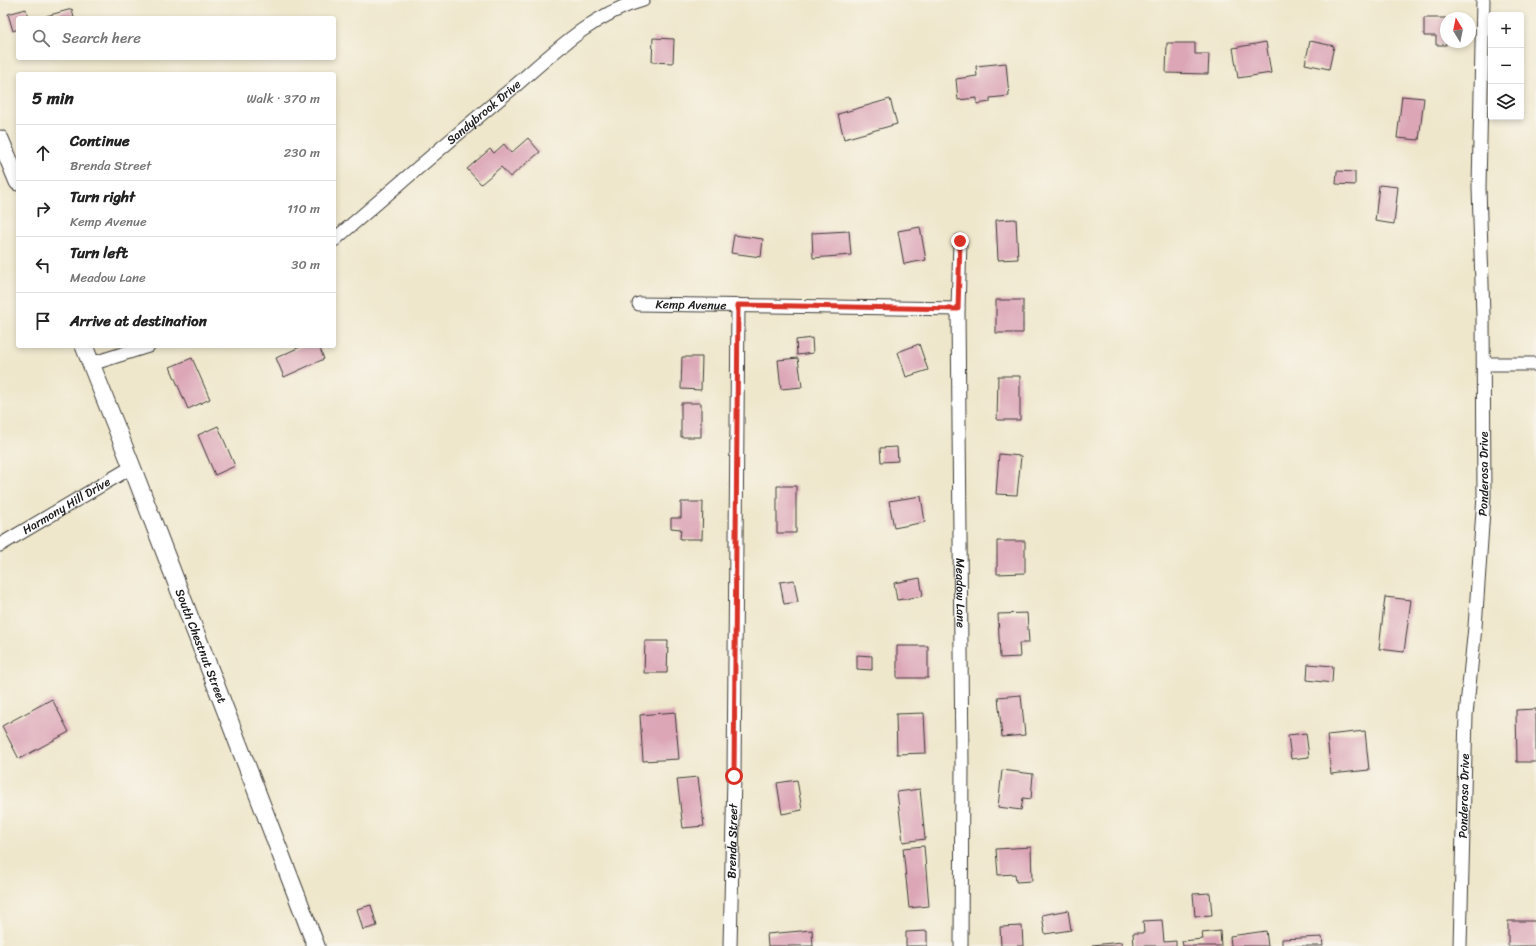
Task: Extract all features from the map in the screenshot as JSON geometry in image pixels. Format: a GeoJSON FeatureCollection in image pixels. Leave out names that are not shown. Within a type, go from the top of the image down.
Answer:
{"type":"FeatureCollection","features":[{"type":"Feature","properties":{"kind":"main road"},"geometry":{"type":"LineString","coordinates":[[0,139],[16,177]]}},
{"type":"Feature","properties":{"kind":"main road","name":"South Chestnut Street"},"geometry":{"type":"LineString","coordinates":[[85,348],[316,946]]}},
{"type":"Feature","properties":{"kind":"street","name":"Sandybrook Drive"},"geometry":{"type":"LineString","coordinates":[[336,238],[566,44],[607,14],[628,4],[643,0]]}},
{"type":"Feature","properties":{"kind":"street","name":"Ponderosa Drive"},"geometry":{"type":"LineString","coordinates":[[1460,946],[1466,714],[1475,627],[1484,496],[1484,364],[1479,187],[1483,0]]}},
{"type":"Feature","properties":{"kind":"street","name":"Meadow Lane"},"geometry":{"type":"LineString","coordinates":[[960,241],[958,309],[962,764],[961,946]]}},
{"type":"Feature","properties":{"kind":"street","name":"Kemp Avenue"},"geometry":{"type":"LineString","coordinates":[[639,304],[958,309]]}},
{"type":"Feature","properties":{"kind":"street","name":"Brenda Street"},"geometry":{"type":"LineString","coordinates":[[730,946],[734,776],[738,305]]}},
{"type":"Feature","properties":{"kind":"street"},"geometry":{"type":"LineString","coordinates":[[91,364],[142,348]]}},
{"type":"Feature","properties":{"kind":"street"},"geometry":{"type":"LineString","coordinates":[[1484,364],[1536,364]]}},
{"type":"Feature","properties":{"kind":"street","name":"Harmony Hill Drive"},"geometry":{"type":"LineString","coordinates":[[0,544],[132,467]]}},
{"type":"Feature","properties":{"kind":"building"},"geometry":{"type":"Polygon","coordinates":[[[26,9],[28,16],[16,16],[16,30],[13,31],[8,14],[26,9]]]}},
{"type":"Feature","properties":{"kind":"building"},"geometry":{"type":"Polygon","coordinates":[[[72,9],[74,16],[46,16],[72,9]]]}},
{"type":"Feature","properties":{"kind":"building"},"geometry":{"type":"Polygon","coordinates":[[[1424,18],[1440,18],[1440,45],[1436,45],[1436,36],[1424,36],[1424,18]]]}},
{"type":"Feature","properties":{"kind":"building"},"geometry":{"type":"Polygon","coordinates":[[[653,38],[674,39],[673,63],[652,62],[653,38]]]}},
{"type":"Feature","properties":{"kind":"building"},"geometry":{"type":"Polygon","coordinates":[[[1310,41],[1334,46],[1329,69],[1305,64],[1310,41]]]}},
{"type":"Feature","properties":{"kind":"building"},"geometry":{"type":"Polygon","coordinates":[[[1266,42],[1271,73],[1238,78],[1233,48],[1266,42]]]}},
{"type":"Feature","properties":{"kind":"building"},"geometry":{"type":"Polygon","coordinates":[[[1167,43],[1195,43],[1195,54],[1209,54],[1208,74],[1166,73],[1167,43]]]}},
{"type":"Feature","properties":{"kind":"building"},"geometry":{"type":"Polygon","coordinates":[[[1006,63],[1009,96],[990,98],[990,102],[977,104],[977,98],[958,100],[956,79],[977,76],[976,66],[1006,63]]]}},
{"type":"Feature","properties":{"kind":"building"},"geometry":{"type":"Polygon","coordinates":[[[1402,96],[1424,98],[1419,140],[1397,138],[1402,96]]]}},
{"type":"Feature","properties":{"kind":"building"},"geometry":{"type":"Polygon","coordinates":[[[890,99],[897,124],[844,139],[838,114],[890,99]]]}},
{"type":"Feature","properties":{"kind":"building"},"geometry":{"type":"Polygon","coordinates":[[[528,138],[540,152],[510,177],[501,167],[481,184],[467,169],[490,149],[494,153],[504,144],[511,153],[528,138]]]}},
{"type":"Feature","properties":{"kind":"building"},"geometry":{"type":"Polygon","coordinates":[[[1337,171],[1355,172],[1355,185],[1336,184],[1337,171]]]}},
{"type":"Feature","properties":{"kind":"building"},"geometry":{"type":"Polygon","coordinates":[[[1379,185],[1398,187],[1394,224],[1375,221],[1379,185]]]}},
{"type":"Feature","properties":{"kind":"building"},"geometry":{"type":"Polygon","coordinates":[[[1016,219],[1018,259],[998,260],[996,220],[1016,219]]]}},
{"type":"Feature","properties":{"kind":"building"},"geometry":{"type":"Polygon","coordinates":[[[920,227],[926,260],[904,264],[898,231],[920,227]]]}},
{"type":"Feature","properties":{"kind":"building"},"geometry":{"type":"Polygon","coordinates":[[[849,231],[851,255],[813,258],[812,233],[849,231]]]}},
{"type":"Feature","properties":{"kind":"building"},"geometry":{"type":"Polygon","coordinates":[[[734,235],[763,239],[761,257],[731,253],[734,235]]]}},
{"type":"Feature","properties":{"kind":"building"},"geometry":{"type":"Polygon","coordinates":[[[996,300],[1023,300],[1023,333],[996,333],[996,300]]]}},
{"type":"Feature","properties":{"kind":"building"},"geometry":{"type":"Polygon","coordinates":[[[812,338],[813,353],[797,355],[796,340],[812,338]]]}},
{"type":"Feature","properties":{"kind":"building"},"geometry":{"type":"Polygon","coordinates":[[[919,344],[928,370],[906,377],[898,352],[919,344]]]}},
{"type":"Feature","properties":{"kind":"building"},"geometry":{"type":"Polygon","coordinates":[[[298,348],[320,348],[324,359],[284,377],[276,358],[298,348]]]}},
{"type":"Feature","properties":{"kind":"building"},"geometry":{"type":"Polygon","coordinates":[[[682,357],[702,357],[701,390],[681,389],[682,357]]]}},
{"type":"Feature","properties":{"kind":"building"},"geometry":{"type":"Polygon","coordinates":[[[192,358],[210,399],[188,409],[170,367],[192,358]]]}},
{"type":"Feature","properties":{"kind":"building"},"geometry":{"type":"Polygon","coordinates":[[[798,358],[802,387],[781,389],[778,360],[798,358]]]}},
{"type":"Feature","properties":{"kind":"building"},"geometry":{"type":"Polygon","coordinates":[[[998,376],[1020,376],[1020,420],[997,420],[998,376]]]}},
{"type":"Feature","properties":{"kind":"building"},"geometry":{"type":"Polygon","coordinates":[[[681,403],[701,403],[701,437],[681,437],[681,403]]]}},
{"type":"Feature","properties":{"kind":"building"},"geometry":{"type":"Polygon","coordinates":[[[218,426],[235,466],[215,475],[198,435],[218,426]]]}},
{"type":"Feature","properties":{"kind":"building"},"geometry":{"type":"Polygon","coordinates":[[[897,447],[898,461],[881,462],[880,448],[897,447]]]}},
{"type":"Feature","properties":{"kind":"building"},"geometry":{"type":"Polygon","coordinates":[[[999,454],[1021,456],[1017,495],[996,494],[999,454]]]}},
{"type":"Feature","properties":{"kind":"building"},"geometry":{"type":"Polygon","coordinates":[[[777,486],[796,486],[796,533],[777,533],[777,486]]]}},
{"type":"Feature","properties":{"kind":"building"},"geometry":{"type":"Polygon","coordinates":[[[921,496],[925,522],[894,528],[889,501],[921,496]]]}},
{"type":"Feature","properties":{"kind":"building"},"geometry":{"type":"Polygon","coordinates":[[[681,502],[703,502],[702,539],[680,539],[681,529],[671,528],[671,518],[681,518],[681,502]]]}},
{"type":"Feature","properties":{"kind":"building"},"geometry":{"type":"Polygon","coordinates":[[[997,541],[1025,541],[1025,573],[997,574],[997,541]]]}},
{"type":"Feature","properties":{"kind":"building"},"geometry":{"type":"Polygon","coordinates":[[[920,578],[923,596],[897,600],[894,583],[920,578]]]}},
{"type":"Feature","properties":{"kind":"building"},"geometry":{"type":"Polygon","coordinates":[[[794,580],[798,602],[784,604],[780,582],[794,580]]]}},
{"type":"Feature","properties":{"kind":"building"},"geometry":{"type":"Polygon","coordinates":[[[1385,597],[1411,600],[1404,652],[1379,649],[1385,597]]]}},
{"type":"Feature","properties":{"kind":"building"},"geometry":{"type":"Polygon","coordinates":[[[1027,613],[1029,643],[1019,643],[1020,657],[1000,658],[998,614],[1027,613]]]}},
{"type":"Feature","properties":{"kind":"building"},"geometry":{"type":"Polygon","coordinates":[[[645,641],[668,641],[667,673],[644,673],[645,641]]]}},
{"type":"Feature","properties":{"kind":"building"},"geometry":{"type":"Polygon","coordinates":[[[897,646],[928,646],[928,678],[897,678],[897,646]]]}},
{"type":"Feature","properties":{"kind":"building"},"geometry":{"type":"Polygon","coordinates":[[[857,655],[872,656],[872,670],[857,669],[857,655]]]}},
{"type":"Feature","properties":{"kind":"building"},"geometry":{"type":"Polygon","coordinates":[[[1308,664],[1333,666],[1332,683],[1307,680],[1308,664]]]}},
{"type":"Feature","properties":{"kind":"building"},"geometry":{"type":"Polygon","coordinates":[[[1021,695],[1025,735],[1002,737],[998,697],[1021,695]]]}},
{"type":"Feature","properties":{"kind":"building"},"geometry":{"type":"Polygon","coordinates":[[[52,699],[69,732],[19,759],[2,726],[52,699]]]}},
{"type":"Feature","properties":{"kind":"building"},"geometry":{"type":"Polygon","coordinates":[[[1536,709],[1536,762],[1517,762],[1516,710],[1536,709]]]}},
{"type":"Feature","properties":{"kind":"building"},"geometry":{"type":"Polygon","coordinates":[[[675,712],[679,759],[643,761],[640,715],[675,712]]]}},
{"type":"Feature","properties":{"kind":"building"},"geometry":{"type":"Polygon","coordinates":[[[924,713],[926,753],[897,754],[896,714],[924,713]]]}},
{"type":"Feature","properties":{"kind":"building"},"geometry":{"type":"Polygon","coordinates":[[[1365,731],[1369,770],[1331,774],[1327,735],[1365,731]]]}},
{"type":"Feature","properties":{"kind":"building"},"geometry":{"type":"Polygon","coordinates":[[[1306,733],[1309,757],[1291,759],[1288,735],[1306,733]]]}},
{"type":"Feature","properties":{"kind":"building"},"geometry":{"type":"Polygon","coordinates":[[[1002,770],[1033,774],[1031,799],[1023,798],[1021,810],[998,807],[1002,770]]]}},
{"type":"Feature","properties":{"kind":"building"},"geometry":{"type":"Polygon","coordinates":[[[698,777],[704,826],[683,828],[677,779],[698,777]]]}},
{"type":"Feature","properties":{"kind":"building"},"geometry":{"type":"Polygon","coordinates":[[[797,780],[802,810],[782,814],[777,783],[797,780]]]}},
{"type":"Feature","properties":{"kind":"building"},"geometry":{"type":"Polygon","coordinates":[[[920,789],[925,839],[903,842],[897,792],[920,789]]]}},
{"type":"Feature","properties":{"kind":"building"},"geometry":{"type":"Polygon","coordinates":[[[924,846],[929,906],[909,908],[903,848],[924,846]]]}},
{"type":"Feature","properties":{"kind":"building"},"geometry":{"type":"Polygon","coordinates":[[[1031,847],[1032,881],[1016,882],[1015,874],[998,875],[996,849],[1031,847]]]}},
{"type":"Feature","properties":{"kind":"building"},"geometry":{"type":"Polygon","coordinates":[[[1210,893],[1212,915],[1195,916],[1193,894],[1210,893]]]}},
{"type":"Feature","properties":{"kind":"building"},"geometry":{"type":"Polygon","coordinates":[[[371,905],[377,926],[363,930],[357,909],[371,905]]]}},
{"type":"Feature","properties":{"kind":"building"},"geometry":{"type":"Polygon","coordinates":[[[1068,910],[1071,930],[1045,934],[1042,915],[1068,910]]]}},
{"type":"Feature","properties":{"kind":"building"},"geometry":{"type":"Polygon","coordinates":[[[1162,920],[1164,942],[1176,941],[1176,946],[1134,946],[1133,933],[1144,933],[1143,921],[1162,920]]]}},
{"type":"Feature","properties":{"kind":"building"},"geometry":{"type":"Polygon","coordinates":[[[1508,921],[1535,921],[1536,946],[1508,946],[1508,921]]]}},
{"type":"Feature","properties":{"kind":"building"},"geometry":{"type":"Polygon","coordinates":[[[1022,926],[1023,946],[1001,946],[1000,927],[1022,926]]]}},
{"type":"Feature","properties":{"kind":"building"},"geometry":{"type":"Polygon","coordinates":[[[812,930],[813,946],[768,946],[767,934],[812,930]]]}},
{"type":"Feature","properties":{"kind":"building"},"geometry":{"type":"Polygon","coordinates":[[[927,931],[927,946],[906,946],[906,932],[927,931]]]}},
{"type":"Feature","properties":{"kind":"building"},"geometry":{"type":"Polygon","coordinates":[[[1220,931],[1221,946],[1183,946],[1182,941],[1203,939],[1202,933],[1220,931]]]}},
{"type":"Feature","properties":{"kind":"building"},"geometry":{"type":"Polygon","coordinates":[[[1266,931],[1268,946],[1231,946],[1230,936],[1266,931]]]}},
{"type":"Feature","properties":{"kind":"building"},"geometry":{"type":"Polygon","coordinates":[[[1322,937],[1323,946],[1282,946],[1282,939],[1322,937]]]}},
{"type":"Feature","properties":{"kind":"building"},"geometry":{"type":"Polygon","coordinates":[[[1122,942],[1122,946],[1092,946],[1092,945],[1122,942]]]}},
{"type":"Feature","properties":{"kind":"route"},"geometry":{"type":"LineString","coordinates":[[734,776],[738,305],[958,309],[960,241]]}}]}
